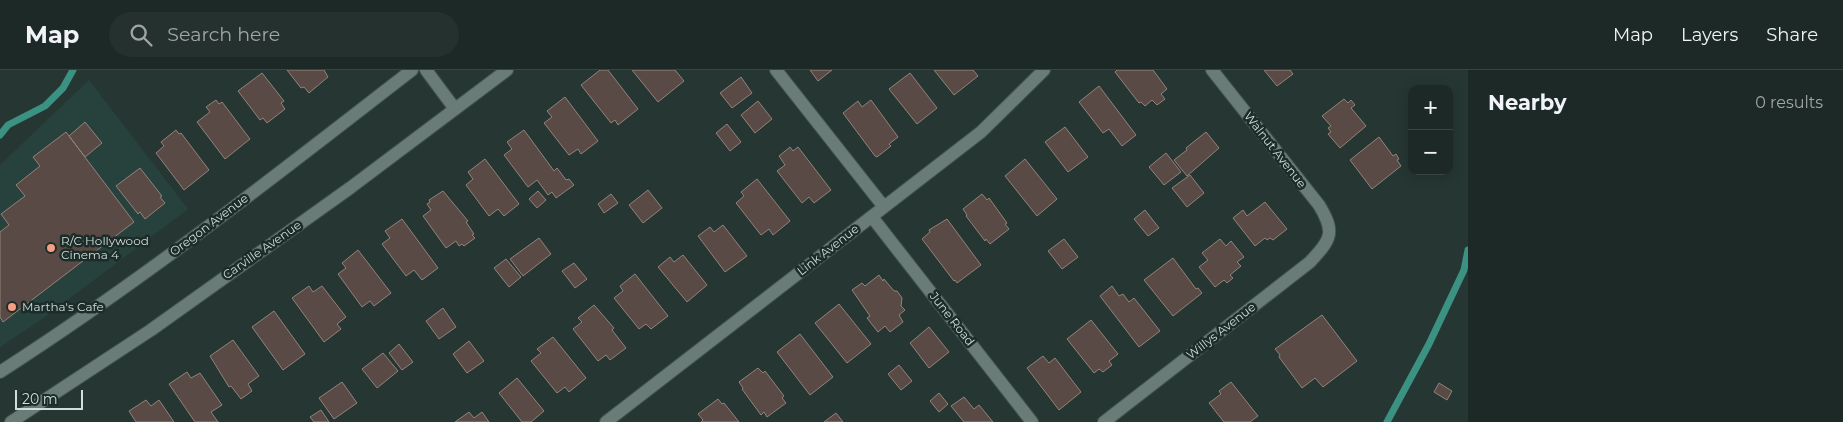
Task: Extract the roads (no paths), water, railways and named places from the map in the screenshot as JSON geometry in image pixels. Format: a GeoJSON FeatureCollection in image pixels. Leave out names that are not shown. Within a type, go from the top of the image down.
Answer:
{"type":"FeatureCollection","features":[{"type":"Feature","properties":{"kind":"street","name":"Oregon Avenue"},"geometry":{"type":"LineString","coordinates":[[0,372],[129,284],[308,151],[412,70]]}},
{"type":"Feature","properties":{"kind":"street"},"geometry":{"type":"LineString","coordinates":[[426,70],[455,109]]}},
{"type":"Feature","properties":{"kind":"street","name":"Carville Avenue"},"geometry":{"type":"LineString","coordinates":[[11,422],[175,313],[350,188],[507,70]]}},
{"type":"Feature","properties":{"kind":"street"},"geometry":{"type":"LineString","coordinates":[[776,70],[884,207]]}},
{"type":"Feature","properties":{"kind":"street","name":"Link Avenue"},"geometry":{"type":"LineString","coordinates":[[606,422],[981,132],[1044,70]]}},
{"type":"Feature","properties":{"kind":"street","name":"Walnut Avenue"},"geometry":{"type":"LineString","coordinates":[[1212,70],[1319,205],[1328,220],[1330,234]]}},
{"type":"Feature","properties":{"kind":"street","name":"June Road"},"geometry":{"type":"LineString","coordinates":[[872,217],[1032,422]]}},
{"type":"Feature","properties":{"kind":"street","name":"Willys Avenue"},"geometry":{"type":"LineString","coordinates":[[1104,422],[1310,262],[1324,247],[1330,234]]}},
{"type":"Feature","properties":{"kind":"waterway"},"geometry":{"type":"LineString","coordinates":[[0,135],[8,125],[45,106],[63,88],[73,70]]}},
{"type":"Feature","properties":{"kind":"waterway"},"geometry":{"type":"LineString","coordinates":[[1387,422],[1429,344],[1464,270],[1468,250]]}},
{"type":"Feature","properties":{"kind":"place","name":"R/C Hollywood Cinema 4"},"geometry":{"type":"Point","coordinates":[51,248]}},
{"type":"Feature","properties":{"kind":"place","name":"Martha's Cafe"},"geometry":{"type":"Point","coordinates":[12,307]}}]}
